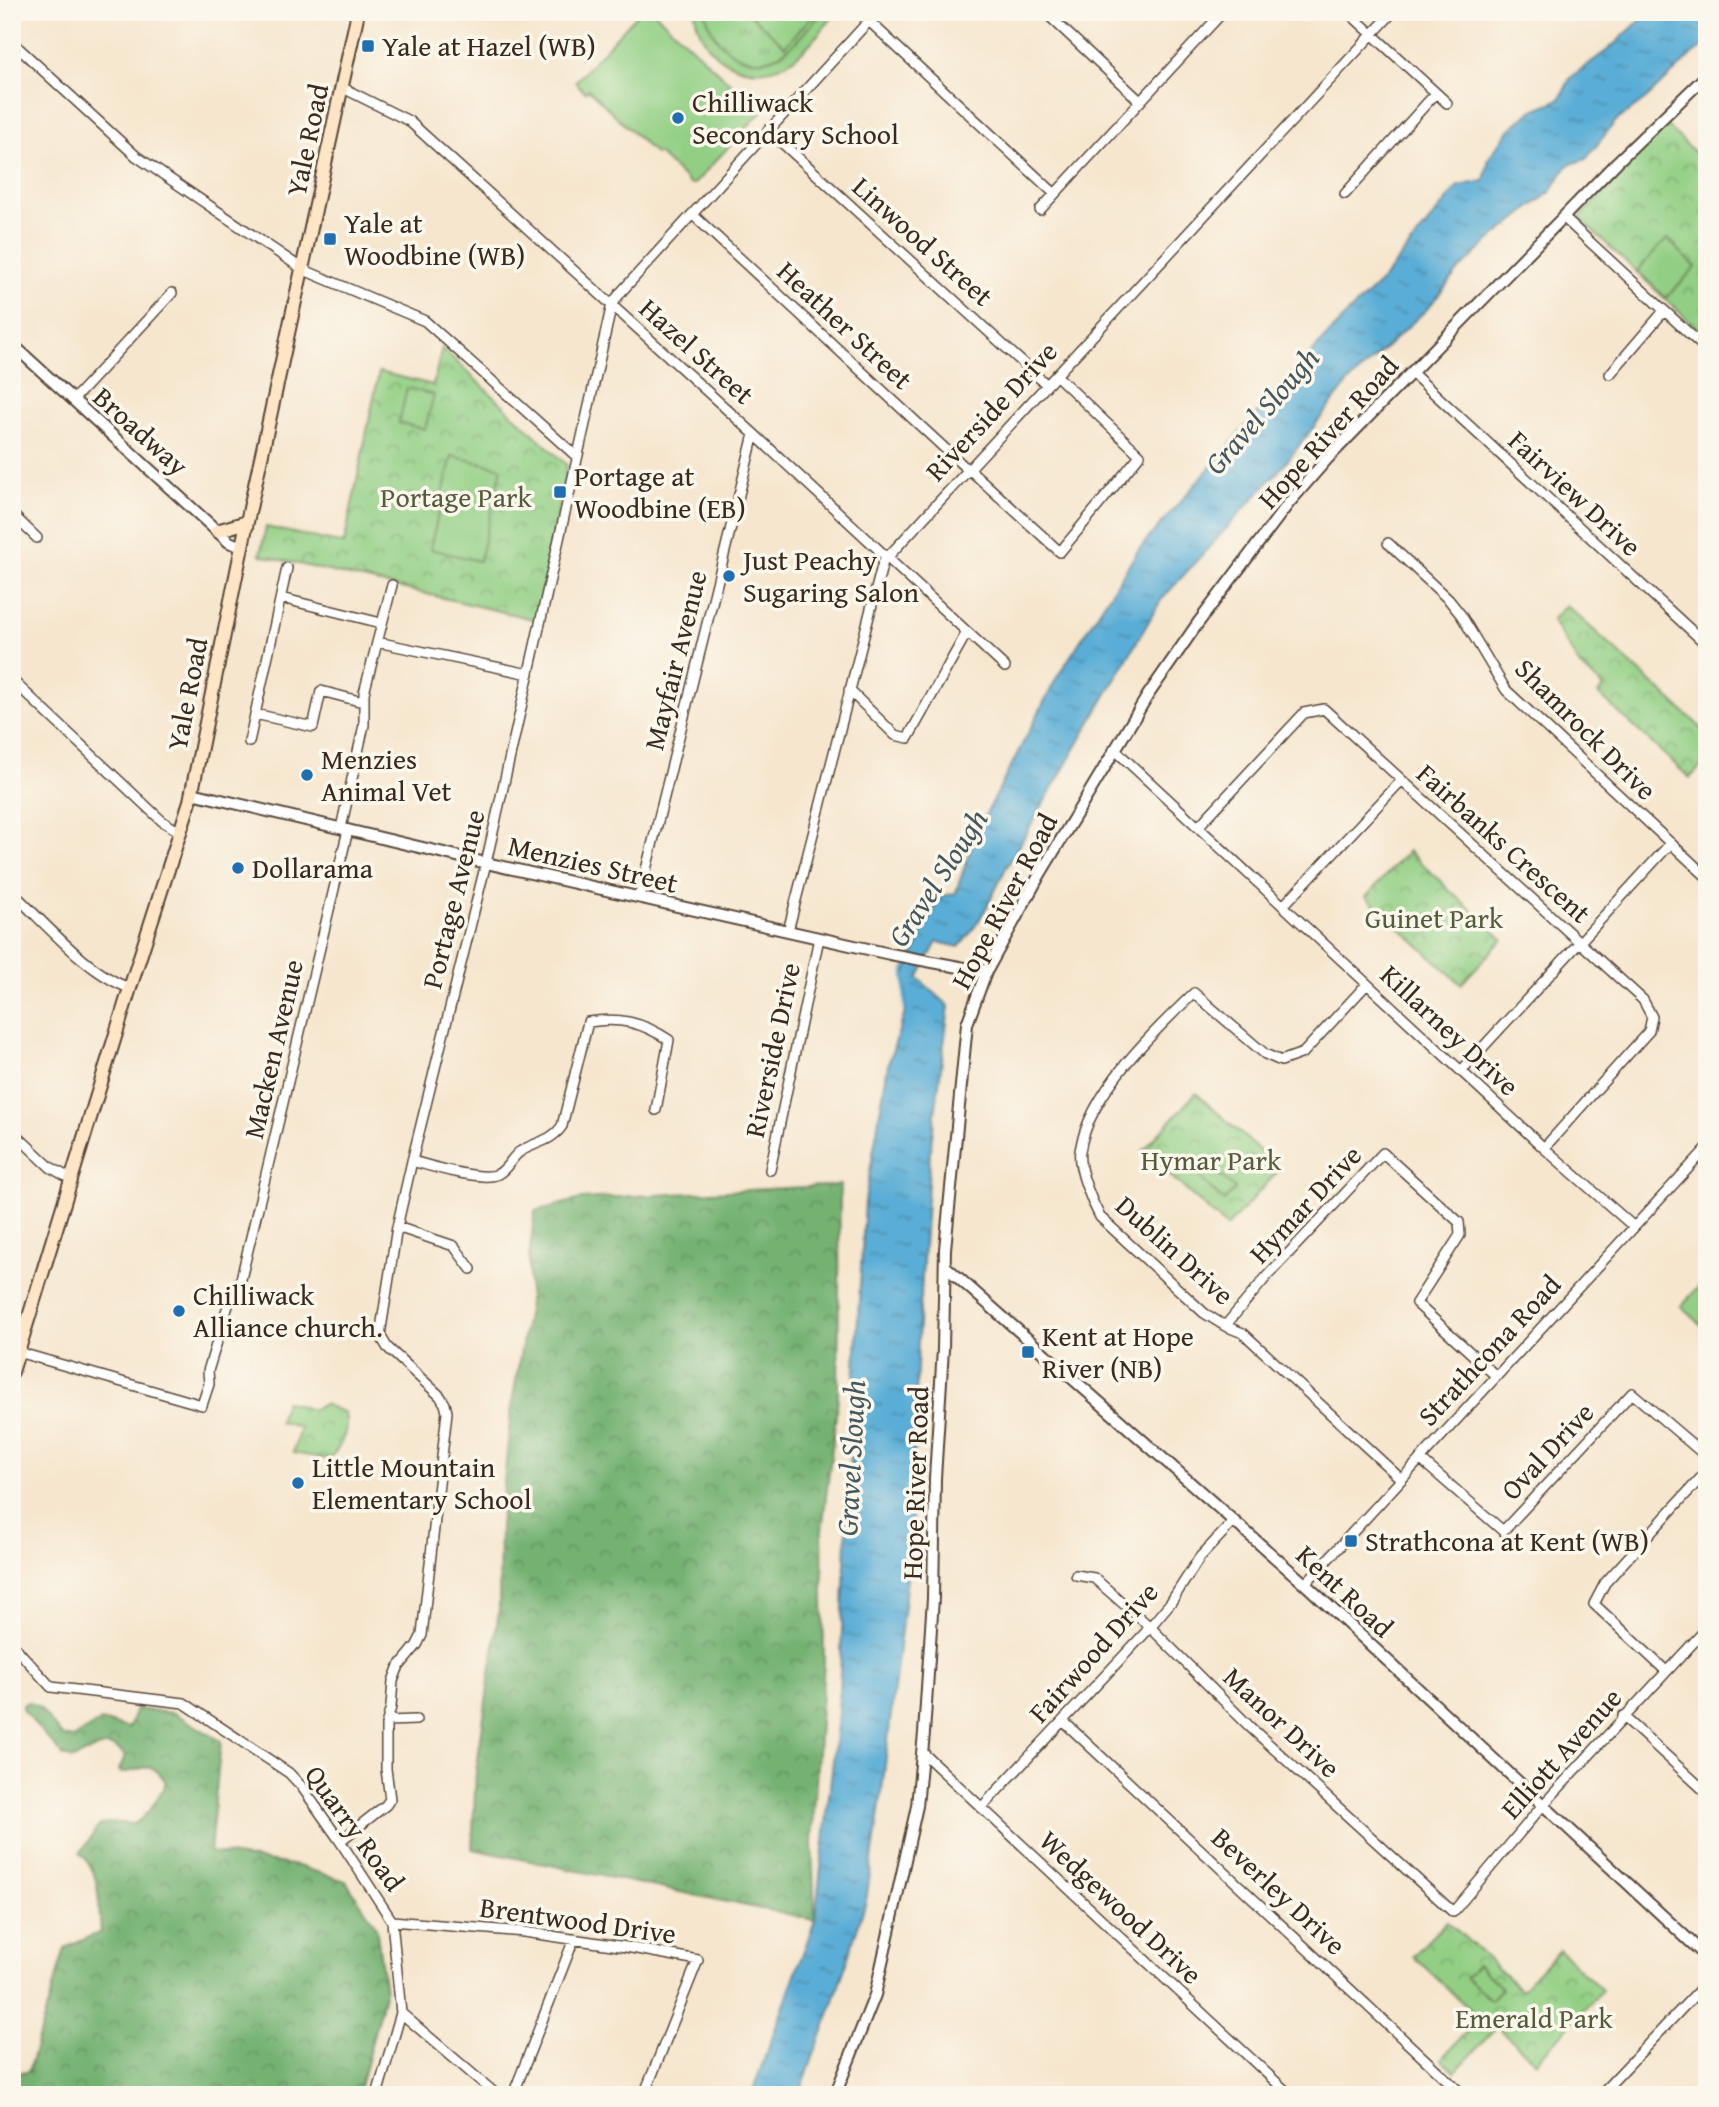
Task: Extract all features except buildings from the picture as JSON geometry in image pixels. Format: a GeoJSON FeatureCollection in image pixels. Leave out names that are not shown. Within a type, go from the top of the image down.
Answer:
{"type":"FeatureCollection","features":[{"type":"Feature","properties":{"kind":"main road","name":"Yale Road"},"geometry":{"type":"LineString","coordinates":[[12,1372],[15,1352],[192,793],[247,522],[304,270],[357,13]]}},
{"type":"Feature","properties":{"kind":"main road"},"geometry":{"type":"LineString","coordinates":[[217,531],[247,522]]}},
{"type":"Feature","properties":{"kind":"street","name":"Portage Avenue"},"geometry":{"type":"LineString","coordinates":[[340,1841],[390,1799],[386,1769],[387,1721],[395,1674],[422,1635],[447,1412],[440,1396],[387,1347],[380,1335],[397,1227],[486,863],[612,304],[877,12]]}},
{"type":"Feature","properties":{"kind":"street"},"geometry":{"type":"LineString","coordinates":[[1045,12],[1140,101]]}},
{"type":"Feature","properties":{"kind":"street"},"geometry":{"type":"LineString","coordinates":[[1040,210],[1223,12]]}},
{"type":"Feature","properties":{"kind":"street"},"geometry":{"type":"LineString","coordinates":[[1348,12],[1447,103]]}},
{"type":"Feature","properties":{"kind":"street","name":"Riverside Drive"},"geometry":{"type":"LineString","coordinates":[[788,931],[883,562],[1393,12]]}},
{"type":"Feature","properties":{"kind":"street"},"geometry":{"type":"LineString","coordinates":[[869,21],[1055,194]]}},
{"type":"Feature","properties":{"kind":"street"},"geometry":{"type":"LineString","coordinates":[[12,42],[136,156],[304,270],[425,321],[576,456]]}},
{"type":"Feature","properties":{"kind":"street","name":"Hope River Road"},"geometry":{"type":"LineString","coordinates":[[835,2095],[874,1994],[917,1806],[933,1598],[935,1478],[945,1266],[967,1024],[986,972],[1039,876],[1148,695],[1198,623],[1288,504],[1328,458],[1617,162],[1707,76]]}},
{"type":"Feature","properties":{"kind":"street","name":"Hazel Street"},"geometry":{"type":"LineString","coordinates":[[343,88],[409,121],[754,434],[1005,667]]}},
{"type":"Feature","properties":{"kind":"street"},"geometry":{"type":"LineString","coordinates":[[1345,194],[1436,93]]}},
{"type":"Feature","properties":{"kind":"street","name":"Linwood Street"},"geometry":{"type":"LineString","coordinates":[[768,130],[1047,385]]}},
{"type":"Feature","properties":{"kind":"street","name":"Heather Street"},"geometry":{"type":"LineString","coordinates":[[692,214],[1060,552],[1140,455],[1056,375]]}},
{"type":"Feature","properties":{"kind":"street"},"geometry":{"type":"LineString","coordinates":[[1564,218],[1707,350]]}},
{"type":"Feature","properties":{"kind":"street"},"geometry":{"type":"LineString","coordinates":[[73,400],[172,293]]}},
{"type":"Feature","properties":{"kind":"street"},"geometry":{"type":"LineString","coordinates":[[1610,374],[1664,311]]}},
{"type":"Feature","properties":{"kind":"street","name":"Broadway"},"geometry":{"type":"LineString","coordinates":[[12,344],[229,542],[242,547]]}},
{"type":"Feature","properties":{"kind":"street","name":"Fairview Drive"},"geometry":{"type":"LineString","coordinates":[[1412,373],[1707,645]]}},
{"type":"Feature","properties":{"kind":"street","name":"Mayfair Avenue"},"geometry":{"type":"LineString","coordinates":[[639,898],[754,434]]}},
{"type":"Feature","properties":{"kind":"street"},"geometry":{"type":"LineString","coordinates":[[12,514],[37,538]]}},
{"type":"Feature","properties":{"kind":"street","name":"Shamrock Drive"},"geometry":{"type":"LineString","coordinates":[[1388,543],[1449,600],[1461,615],[1506,690],[1707,877]]}},
{"type":"Feature","properties":{"kind":"street"},"geometry":{"type":"LineString","coordinates":[[249,742],[287,568]]}},
{"type":"Feature","properties":{"kind":"street","name":"Macken Avenue"},"geometry":{"type":"LineString","coordinates":[[15,1352],[202,1405],[209,1384],[208,1371],[230,1299],[241,1279],[345,829],[364,725],[363,702],[392,585]]}},
{"type":"Feature","properties":{"kind":"street"},"geometry":{"type":"LineString","coordinates":[[281,598],[381,622]]}},
{"type":"Feature","properties":{"kind":"street"},"geometry":{"type":"LineString","coordinates":[[849,690],[895,735],[908,738],[967,632]]}},
{"type":"Feature","properties":{"kind":"street"},"geometry":{"type":"LineString","coordinates":[[377,642],[528,674]]}},
{"type":"Feature","properties":{"kind":"street"},"geometry":{"type":"LineString","coordinates":[[12,680],[162,821],[180,832]]}},
{"type":"Feature","properties":{"kind":"street"},"geometry":{"type":"LineString","coordinates":[[256,714],[313,727],[321,691],[363,702]]}},
{"type":"Feature","properties":{"kind":"street","name":"Fairbanks Crescent"},"geometry":{"type":"LineString","coordinates":[[1198,827],[1304,713],[1324,709],[1643,1000],[1652,1017],[1649,1031],[1544,1148]]}},
{"type":"Feature","properties":{"kind":"street","name":"Killarney Drive"},"geometry":{"type":"LineString","coordinates":[[1114,749],[1544,1148],[1634,1227]]}},
{"type":"Feature","properties":{"kind":"street"},"geometry":{"type":"LineString","coordinates":[[1283,906],[1402,780]]}},
{"type":"Feature","properties":{"kind":"street","name":"Menzies Street"},"geometry":{"type":"LineString","coordinates":[[192,793],[819,939],[986,972]]}},
{"type":"Feature","properties":{"kind":"street"},"geometry":{"type":"LineString","coordinates":[[1461,1071],[1671,843]]}},
{"type":"Feature","properties":{"kind":"street"},"geometry":{"type":"LineString","coordinates":[[12,892],[96,971],[115,983],[130,988]]}},
{"type":"Feature","properties":{"kind":"street","name":"Riverside Drive"},"geometry":{"type":"LineString","coordinates":[[770,1171],[819,939]]}},
{"type":"Feature","properties":{"kind":"street","name":"Dublin Drive"},"geometry":{"type":"LineString","coordinates":[[1367,984],[1303,1053],[1281,1061],[1265,1054],[1194,993],[1121,1070],[1090,1115],[1079,1154],[1090,1200],[1100,1217],[1204,1313],[1243,1333],[1401,1479]]}},
{"type":"Feature","properties":{"kind":"street"},"geometry":{"type":"LineString","coordinates":[[412,1161],[472,1175],[496,1175],[509,1166],[518,1152],[557,1133],[562,1126],[588,1022],[609,1019],[631,1022],[650,1027],[669,1040],[656,1110]]}},
{"type":"Feature","properties":{"kind":"street"},"geometry":{"type":"LineString","coordinates":[[12,1131],[50,1167],[71,1179]]}},
{"type":"Feature","properties":{"kind":"street","name":"Strathcona Road"},"geometry":{"type":"LineString","coordinates":[[1305,1584],[1707,1148]]}},
{"type":"Feature","properties":{"kind":"street","name":"Hymar Drive"},"geometry":{"type":"LineString","coordinates":[[1225,1326],[1268,1275],[1383,1153],[1459,1223],[1461,1235],[1416,1303],[1496,1376]]}},
{"type":"Feature","properties":{"kind":"street"},"geometry":{"type":"LineString","coordinates":[[397,1227],[454,1246],[471,1269]]}},
{"type":"Feature","properties":{"kind":"street","name":"Kent Road"},"geometry":{"type":"LineString","coordinates":[[945,1266],[1305,1584],[1707,1957]]}},
{"type":"Feature","properties":{"kind":"street","name":"Oval Drive"},"geometry":{"type":"LineString","coordinates":[[1420,1459],[1503,1531],[1632,1393],[1707,1457]]}},
{"type":"Feature","properties":{"kind":"street"},"geometry":{"type":"LineString","coordinates":[[1665,1671],[1594,1604],[1605,1583],[1707,1471]]}},
{"type":"Feature","properties":{"kind":"street","name":"Fairwood Drive"},"geometry":{"type":"LineString","coordinates":[[981,1808],[1150,1628],[1171,1602],[1200,1557],[1234,1521]]}},
{"type":"Feature","properties":{"kind":"street","name":"Manor Drive"},"geometry":{"type":"LineString","coordinates":[[1076,1575],[1094,1578],[1150,1628],[1250,1727],[1453,1912]]}},
{"type":"Feature","properties":{"kind":"street","name":"Elliott Avenue"},"geometry":{"type":"LineString","coordinates":[[1453,1912],[1543,1805],[1707,1628]]}},
{"type":"Feature","properties":{"kind":"street","name":"Quarry Road"},"geometry":{"type":"LineString","coordinates":[[12,1644],[51,1687],[184,1703],[289,1773],[302,1787],[391,1921],[401,2013],[377,2095]]}},
{"type":"Feature","properties":{"kind":"street"},"geometry":{"type":"LineString","coordinates":[[1623,1716],[1707,1793]]}},
{"type":"Feature","properties":{"kind":"street"},"geometry":{"type":"LineString","coordinates":[[387,1721],[416,1720]]}},
{"type":"Feature","properties":{"kind":"street","name":"Beverley Drive"},"geometry":{"type":"LineString","coordinates":[[1063,1721],[1463,2095]]}},
{"type":"Feature","properties":{"kind":"street","name":"Wedgewood Drive"},"geometry":{"type":"LineString","coordinates":[[922,1752],[1290,2095]]}},
{"type":"Feature","properties":{"kind":"street","name":"Brentwood Drive"},"geometry":{"type":"LineString","coordinates":[[391,1921],[524,1932],[698,1960],[644,2095]]}},
{"type":"Feature","properties":{"kind":"street"},"geometry":{"type":"LineString","coordinates":[[513,2095],[574,1939]]}},
{"type":"Feature","properties":{"kind":"street"},"geometry":{"type":"LineString","coordinates":[[1600,2095],[1707,1982]]}},
{"type":"Feature","properties":{"kind":"street"},"geometry":{"type":"LineString","coordinates":[[401,2013],[497,2095]]}},
{"type":"Feature","properties":{"kind":"green space"},"geometry":{"type":"Polygon","coordinates":[[[639,12],[654,12],[750,102],[753,99],[764,109],[694,184],[690,184],[659,154],[655,154],[588,89],[585,92],[575,82],[639,12]]]}},
{"type":"Feature","properties":{"kind":"green space"},"geometry":{"type":"Polygon","coordinates":[[[695,12],[706,12],[715,35],[732,53],[755,60],[779,55],[797,41],[823,12],[837,12],[810,44],[792,60],[777,68],[761,70],[730,64],[717,55],[706,43],[695,12]]]}},
{"type":"Feature","properties":{"kind":"green space"},"geometry":{"type":"Polygon","coordinates":[[[706,12],[823,12],[785,51],[767,59],[755,60],[732,53],[722,45],[709,24],[706,12]]]}},
{"type":"Feature","properties":{"kind":"green space"},"geometry":{"type":"Polygon","coordinates":[[[747,12],[816,12],[785,46],[747,12]]]}},
{"type":"Feature","properties":{"kind":"green space"},"geometry":{"type":"Polygon","coordinates":[[[1666,125],[1707,164],[1707,338],[1579,218],[1666,125]]]}},
{"type":"Feature","properties":{"kind":"green space"},"geometry":{"type":"Polygon","coordinates":[[[1667,239],[1696,267],[1666,298],[1637,271],[1667,239]]]}},
{"type":"Feature","properties":{"kind":"green space","name":"Portage Park"},"geometry":{"type":"Polygon","coordinates":[[[442,348],[567,465],[537,620],[260,555],[266,527],[344,544],[379,372],[433,385],[442,348]]]}},
{"type":"Feature","properties":{"kind":"green space"},"geometry":{"type":"Polygon","coordinates":[[[407,388],[434,395],[425,429],[399,423],[407,388]]]}},
{"type":"Feature","properties":{"kind":"green space"},"geometry":{"type":"Polygon","coordinates":[[[452,456],[502,468],[479,561],[430,549],[452,456]]]}},
{"type":"Feature","properties":{"kind":"green space"},"geometry":{"type":"Polygon","coordinates":[[[1566,605],[1707,733],[1707,760],[1690,778],[1598,694],[1604,687],[1580,666],[1552,620],[1566,605]]]}},
{"type":"Feature","properties":{"kind":"green space","name":"Guinet Park"},"geometry":{"type":"Polygon","coordinates":[[[1408,851],[1503,939],[1461,984],[1366,897],[1408,851]]]}},
{"type":"Feature","properties":{"kind":"green space","name":"Hymar Park"},"geometry":{"type":"Polygon","coordinates":[[[1196,1093],[1280,1169],[1227,1227],[1143,1151],[1196,1093]]]}},
{"type":"Feature","properties":{"kind":"green space"},"geometry":{"type":"Polygon","coordinates":[[[1210,1166],[1235,1189],[1224,1201],[1200,1178],[1210,1166]]]}},
{"type":"Feature","properties":{"kind":"green space"},"geometry":{"type":"Polygon","coordinates":[[[840,1185],[838,1398],[822,1530],[824,1662],[812,1842],[815,1920],[472,1849],[476,1772],[499,1610],[500,1526],[511,1410],[529,1303],[529,1257],[535,1211],[581,1199],[840,1185]]]}},
{"type":"Feature","properties":{"kind":"green space"},"geometry":{"type":"Polygon","coordinates":[[[1707,1278],[1707,1330],[1681,1306],[1707,1278]]]}},
{"type":"Feature","properties":{"kind":"green space"},"geometry":{"type":"Polygon","coordinates":[[[285,1401],[312,1410],[324,1404],[345,1413],[343,1439],[327,1459],[293,1453],[300,1427],[279,1422],[285,1401]]]}},
{"type":"Feature","properties":{"kind":"green space"},"geometry":{"type":"Polygon","coordinates":[[[28,1702],[39,1707],[62,1736],[73,1738],[101,1721],[129,1728],[136,1709],[174,1713],[221,1741],[210,1852],[298,1866],[346,1881],[376,1926],[385,1991],[358,2095],[12,2095],[12,2073],[28,2072],[65,1948],[101,1932],[96,1879],[87,1860],[80,1853],[100,1826],[110,1823],[134,1824],[140,1820],[153,1805],[166,1782],[155,1770],[145,1767],[121,1773],[119,1770],[125,1757],[113,1747],[100,1747],[73,1759],[63,1756],[22,1709],[28,1702]]]}},
{"type":"Feature","properties":{"kind":"green space","name":"Emerald Park"},"geometry":{"type":"Polygon","coordinates":[[[1447,1921],[1521,1990],[1559,1950],[1602,1990],[1536,2062],[1497,2027],[1455,2072],[1441,2059],[1479,2018],[1413,1956],[1447,1921]]]}},
{"type":"Feature","properties":{"kind":"green space"},"geometry":{"type":"Polygon","coordinates":[[[1477,1965],[1502,1988],[1491,2000],[1466,1977],[1477,1965]]]}},
{"type":"Feature","properties":{"kind":"water"},"geometry":{"type":"Polygon","coordinates":[[[1652,12],[1707,12],[1707,44],[1647,98],[1615,122],[1586,159],[1568,165],[1550,192],[1489,241],[1459,270],[1428,308],[1348,383],[1283,466],[1161,600],[1005,870],[979,920],[959,947],[937,942],[918,978],[949,1006],[930,1153],[918,1340],[911,1546],[866,1901],[834,2001],[799,2095],[751,2095],[815,1920],[838,1716],[865,1201],[888,1065],[906,1009],[905,975],[922,934],[941,896],[955,894],[977,832],[1056,679],[1139,549],[1275,393],[1346,315],[1379,284],[1458,186],[1484,181],[1489,158],[1510,129],[1533,110],[1560,99],[1571,77],[1652,12]]]}},
{"type":"Feature","properties":{"kind":"waterway","name":"Gravel Slough"},"geometry":{"type":"LineString","coordinates":[[905,1010],[904,970],[909,963]]}},
{"type":"Feature","properties":{"kind":"place","name":"Yale at Hazel (WB)"},"geometry":{"type":"Point","coordinates":[368,46]}},
{"type":"Feature","properties":{"kind":"place","name":"Chilliwack Secondary School"},"geometry":{"type":"Point","coordinates":[678,118]}},
{"type":"Feature","properties":{"kind":"place","name":"Yale at Woodbine (WB)"},"geometry":{"type":"Point","coordinates":[330,239]}},
{"type":"Feature","properties":{"kind":"place","name":"Portage at Woodbine (EB)"},"geometry":{"type":"Point","coordinates":[560,492]}},
{"type":"Feature","properties":{"kind":"place","name":"Just Peachy Sugaring Salon"},"geometry":{"type":"Point","coordinates":[729,576]}},
{"type":"Feature","properties":{"kind":"place","name":"Menzies Animal Vet"},"geometry":{"type":"Point","coordinates":[307,775]}},
{"type":"Feature","properties":{"kind":"place","name":"Dollarama"},"geometry":{"type":"Point","coordinates":[238,868]}},
{"type":"Feature","properties":{"kind":"place","name":"Chilliwack Alliance church."},"geometry":{"type":"Point","coordinates":[179,1311]}},
{"type":"Feature","properties":{"kind":"place","name":"Kent at Hope River (NB)"},"geometry":{"type":"Point","coordinates":[1028,1352]}},
{"type":"Feature","properties":{"kind":"place","name":"Little Mountain Elementary School"},"geometry":{"type":"Point","coordinates":[298,1483]}},
{"type":"Feature","properties":{"kind":"place","name":"Strathcona at Kent (WB)"},"geometry":{"type":"Point","coordinates":[1351,1541]}}]}
